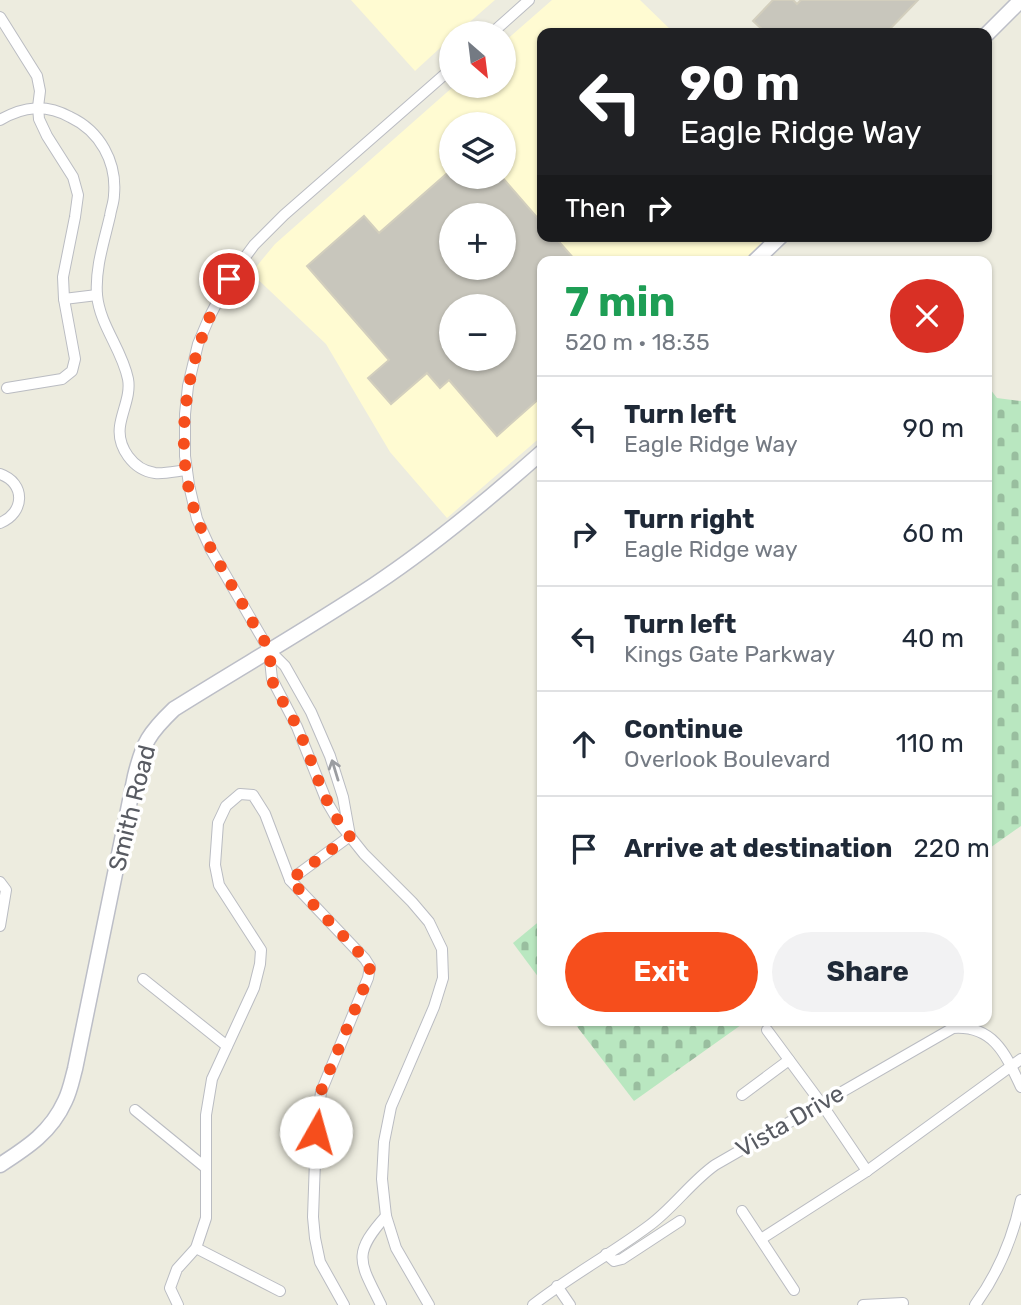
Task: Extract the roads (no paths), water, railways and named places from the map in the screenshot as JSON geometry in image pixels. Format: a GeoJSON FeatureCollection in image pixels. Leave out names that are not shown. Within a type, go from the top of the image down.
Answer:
{"type":"FeatureCollection","features":[{"type":"Feature","properties":{"kind":"street"},"geometry":{"type":"LineString","coordinates":[[505,21],[529,0]]}},
{"type":"Feature","properties":{"kind":"street"},"geometry":{"type":"LineString","coordinates":[[992,29],[1021,1]]}},
{"type":"Feature","properties":{"kind":"street"},"geometry":{"type":"LineString","coordinates":[[0,17],[37,76],[40,91],[39,119],[73,177],[78,195],[63,277],[64,299],[75,359],[72,371],[62,379],[7,388]]}},
{"type":"Feature","properties":{"kind":"street"},"geometry":{"type":"LineString","coordinates":[[350,836],[337,776],[312,712],[285,666],[269,650],[206,540],[194,508],[187,470],[185,414],[191,372],[203,331],[221,292],[254,245],[284,215],[439,79]]}},
{"type":"Feature","properties":{"kind":"street"},"geometry":{"type":"LineString","coordinates":[[0,120],[10,114],[38,107],[58,110],[78,120],[93,132],[106,150],[113,169],[115,195],[97,273],[97,295],[100,312],[123,361],[129,383],[120,430],[125,451],[135,465],[154,473],[187,470]]}},
{"type":"Feature","properties":{"kind":"street"},"geometry":{"type":"LineString","coordinates":[[760,256],[775,242]]}},
{"type":"Feature","properties":{"kind":"street"},"geometry":{"type":"LineString","coordinates":[[64,299],[97,295]]}},
{"type":"Feature","properties":{"kind":"street","name":"Smith Road"},"geometry":{"type":"LineString","coordinates":[[0,1165],[24,1150],[50,1127],[66,1099],[75,1069],[135,776],[142,750],[156,726],[174,709],[375,584],[433,543],[537,456]]}},
{"type":"Feature","properties":{"kind":"street"},"geometry":{"type":"LineString","coordinates":[[0,474],[13,481],[18,489],[19,499],[17,509],[11,517],[0,523]]}},
{"type":"Feature","properties":{"kind":"street"},"geometry":{"type":"LineString","coordinates":[[269,650],[272,679],[297,727],[327,802],[340,824],[364,854],[429,922],[442,949],[443,978],[434,1007],[391,1107],[384,1142],[382,1180],[386,1216],[396,1248],[429,1305]]}},
{"type":"Feature","properties":{"kind":"street"},"geometry":{"type":"LineString","coordinates":[[178,1305],[170,1288],[177,1269],[195,1248],[206,1218],[206,1115],[212,1079],[254,988],[260,964],[261,950],[219,885],[215,865],[218,823],[226,806],[240,794],[253,795],[265,814],[290,880],[370,967],[368,978],[321,1091],[316,1132],[313,1217],[315,1238],[320,1262],[344,1305]]}},
{"type":"Feature","properties":{"kind":"street"},"geometry":{"type":"LineString","coordinates":[[290,880],[350,836]]}},
{"type":"Feature","properties":{"kind":"street"},"geometry":{"type":"LineString","coordinates":[[0,882],[6,890],[0,926]]}},
{"type":"Feature","properties":{"kind":"street"},"geometry":{"type":"LineString","coordinates":[[143,979],[227,1046]]}},
{"type":"Feature","properties":{"kind":"street","name":"Vista Drive"},"geometry":{"type":"LineString","coordinates":[[533,1305],[557,1286],[650,1225],[676,1202],[698,1177],[715,1165],[953,1028],[966,1027],[987,1034],[1011,1066],[1021,1087]]}},
{"type":"Feature","properties":{"kind":"street"},"geometry":{"type":"LineString","coordinates":[[767,1030],[867,1171]]}},
{"type":"Feature","properties":{"kind":"street"},"geometry":{"type":"LineString","coordinates":[[761,1239],[867,1171],[1021,1059]]}},
{"type":"Feature","properties":{"kind":"street"},"geometry":{"type":"LineString","coordinates":[[742,1095],[789,1060]]}},
{"type":"Feature","properties":{"kind":"street"},"geometry":{"type":"LineString","coordinates":[[135,1110],[206,1168]]}},
{"type":"Feature","properties":{"kind":"street"},"geometry":{"type":"LineString","coordinates":[[981,1303],[1019,1219],[1021,1200]]}},
{"type":"Feature","properties":{"kind":"street"},"geometry":{"type":"LineString","coordinates":[[742,1210],[794,1290]]}},
{"type":"Feature","properties":{"kind":"street"},"geometry":{"type":"LineString","coordinates":[[381,1305],[362,1267],[363,1251],[371,1233],[386,1216]]}},
{"type":"Feature","properties":{"kind":"street"},"geometry":{"type":"LineString","coordinates":[[606,1254],[614,1261],[622,1259],[680,1221]]}},
{"type":"Feature","properties":{"kind":"street"},"geometry":{"type":"LineString","coordinates":[[195,1248],[280,1291]]}},
{"type":"Feature","properties":{"kind":"street"},"geometry":{"type":"LineString","coordinates":[[557,1286],[570,1305]]}},
{"type":"Feature","properties":{"kind":"street"},"geometry":{"type":"LineString","coordinates":[[863,1305],[903,1303]]}}]}
